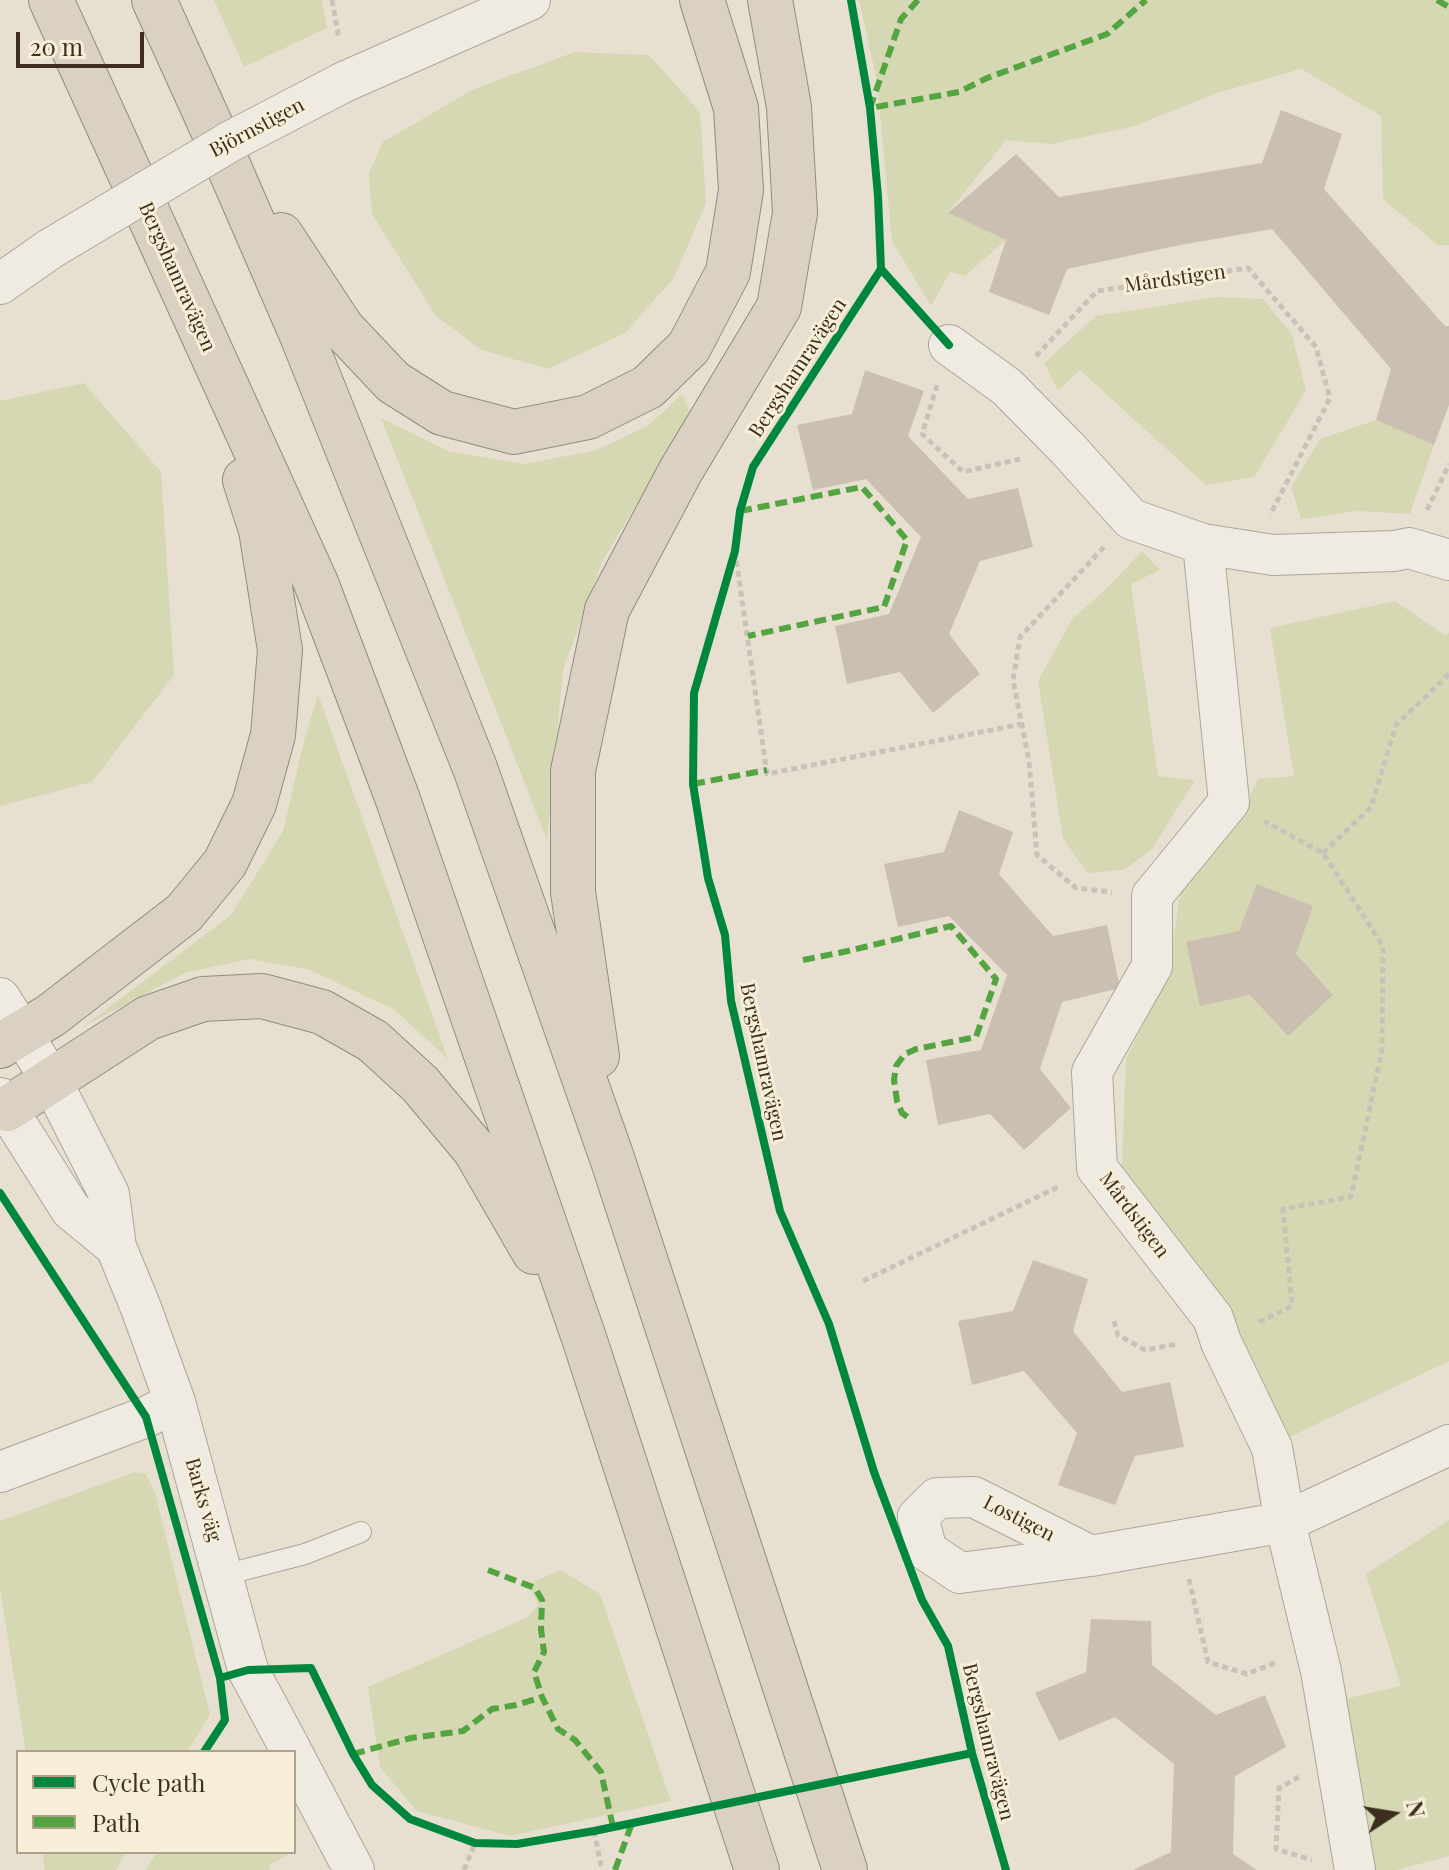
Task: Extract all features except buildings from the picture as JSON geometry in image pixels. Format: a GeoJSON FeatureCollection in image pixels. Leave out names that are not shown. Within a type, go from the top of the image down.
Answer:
{"type":"FeatureCollection","features":[{"type":"Feature","properties":{"kind":"highway","name":"Bergshamravägen"},"geometry":{"type":"LineString","coordinates":[[51,0],[316,583],[397,797],[585,1341],[757,1870]]}},
{"type":"Feature","properties":{"kind":"highway"},"geometry":{"type":"LineString","coordinates":[[154,0],[301,333],[475,768],[612,1158],[845,1870]]}},
{"type":"Feature","properties":{"kind":"highway"},"geometry":{"type":"LineString","coordinates":[[212,128],[342,328],[393,382],[442,413],[514,432],[588,417],[648,387],[689,347],[728,272],[741,190],[736,108],[702,0]]}},
{"type":"Feature","properties":{"kind":"highway"},"geometry":{"type":"LineString","coordinates":[[612,1158],[573,892],[573,771],[607,610],[680,472],[779,307],[795,213],[789,107],[770,0]]}},
{"type":"Feature","properties":{"kind":"highway"},"geometry":{"type":"LineString","coordinates":[[7,1025],[50,1016],[184,913],[225,863],[254,804],[273,735],[280,650],[261,530],[192,310]]}},
{"type":"Feature","properties":{"kind":"highway"},"geometry":{"type":"LineString","coordinates":[[3,1103],[51,1080],[148,1018],[203,999],[262,996],[322,1012],[373,1041],[420,1084],[475,1150],[585,1341]]}},
{"type":"Feature","properties":{"kind":"street","name":"Björnstigen"},"geometry":{"type":"LineString","coordinates":[[0,284],[50,249],[231,141],[344,82],[530,0]]}},
{"type":"Feature","properties":{"kind":"street"},"geometry":{"type":"LineString","coordinates":[[949,345],[1007,387],[1131,519],[1203,544],[1273,555],[1409,548],[1449,560]]}},
{"type":"Feature","properties":{"kind":"street"},"geometry":{"type":"LineString","coordinates":[[1152,896],[1229,802],[1203,544]]}},
{"type":"Feature","properties":{"kind":"street","name":"Mårdstigen"},"geometry":{"type":"LineString","coordinates":[[1152,896],[1152,966],[1092,1072],[1097,1168],[1213,1318],[1221,1342],[1272,1448],[1285,1522]]}},
{"type":"Feature","properties":{"kind":"street","name":"Barks väg"},"geometry":{"type":"LineString","coordinates":[[7,1025],[51,1080],[109,1194],[116,1247],[175,1402],[248,1670],[291,1750]]}},
{"type":"Feature","properties":{"kind":"street","name":"Barks väg"},"geometry":{"type":"LineString","coordinates":[[3,1103],[71,1210],[116,1247]]}},
{"type":"Feature","properties":{"kind":"street"},"geometry":{"type":"LineString","coordinates":[[0,1472],[146,1417],[175,1402]]}},
{"type":"Feature","properties":{"kind":"street"},"geometry":{"type":"LineString","coordinates":[[1091,1556],[1285,1522],[1449,1445]]}},
{"type":"Feature","properties":{"kind":"street"},"geometry":{"type":"LineString","coordinates":[[1285,1522],[1321,1671],[1335,1757],[1336,1866]]}},
{"type":"Feature","properties":{"kind":"street","name":"Barks väg"},"geometry":{"type":"LineString","coordinates":[[296,1760],[354,1870]]}},
{"type":"Feature","properties":{"kind":"lane"},"geometry":{"type":"LineString","coordinates":[[224,1575],[305,1554],[361,1532]]}},
{"type":"Feature","properties":{"kind":"path"},"geometry":{"type":"LineString","coordinates":[[332,0],[339,40]]}},
{"type":"Feature","properties":{"kind":"path"},"geometry":{"type":"LineString","coordinates":[[949,345],[922,434],[963,472],[1068,449]]}},
{"type":"Feature","properties":{"kind":"path"},"geometry":{"type":"LineString","coordinates":[[1409,548],[1449,464]]}},
{"type":"Feature","properties":{"kind":"path"},"geometry":{"type":"LineString","coordinates":[[1131,519],[1020,637],[1013,680],[1029,761],[1037,855],[1076,888],[1152,896]]}},
{"type":"Feature","properties":{"kind":"path"},"geometry":{"type":"LineString","coordinates":[[727,579],[737,537]]}},
{"type":"Feature","properties":{"kind":"path"},"geometry":{"type":"LineString","coordinates":[[735,551],[767,774],[1022,724]]}},
{"type":"Feature","properties":{"kind":"path"},"geometry":{"type":"LineString","coordinates":[[1323,853],[1371,807],[1396,725],[1449,674]]}},
{"type":"Feature","properties":{"kind":"path"},"geometry":{"type":"LineString","coordinates":[[1114,1321],[1118,1335],[1145,1350],[1180,1343],[1221,1342],[1292,1306],[1283,1209],[1351,1197],[1382,1050],[1383,946],[1323,853],[1229,802]]}},
{"type":"Feature","properties":{"kind":"path"},"geometry":{"type":"LineString","coordinates":[[863,1281],[1097,1168]]}},
{"type":"Feature","properties":{"kind":"path"},"geometry":{"type":"LineString","coordinates":[[1179,1541],[1208,1662],[1247,1674],[1316,1648]]}},
{"type":"Feature","properties":{"kind":"path"},"geometry":{"type":"LineString","coordinates":[[1335,1757],[1279,1788],[1276,1849],[1336,1866]]}},
{"type":"Feature","properties":{"kind":"path"},"geometry":{"type":"LineString","coordinates":[[579,1834],[599,1830],[602,1870]]}},
{"type":"Feature","properties":{"kind":"path"},"geometry":{"type":"LineString","coordinates":[[462,1838],[475,1843],[489,1843]]}},
{"type":"Feature","properties":{"kind":"path"},"geometry":{"type":"LineString","coordinates":[[464,1870],[475,1843]]}},
{"type":"Feature","properties":{"kind":"green space"},"geometry":{"type":"Polygon","coordinates":[[[214,0],[322,0],[327,28],[244,67],[214,0]]]}},
{"type":"Feature","properties":{"kind":"green space"},"geometry":{"type":"Polygon","coordinates":[[[859,0],[1449,0],[1449,245],[1438,245],[1383,199],[1381,116],[1301,69],[1217,93],[1131,127],[1051,144],[1006,140],[948,213],[1006,240],[965,276],[950,272],[931,306],[892,241],[877,81],[859,0]]]}},
{"type":"Feature","properties":{"kind":"green space"},"geometry":{"type":"Polygon","coordinates":[[[575,52],[649,55],[700,112],[706,203],[674,278],[625,333],[548,369],[482,350],[436,316],[372,214],[369,173],[383,142],[474,89],[575,52]]]}},
{"type":"Feature","properties":{"kind":"green space"},"geometry":{"type":"Polygon","coordinates":[[[1216,297],[1263,299],[1292,335],[1306,391],[1254,477],[1206,485],[1080,370],[1058,390],[1044,363],[1096,316],[1216,297]]]}},
{"type":"Feature","properties":{"kind":"green space"},"geometry":{"type":"Polygon","coordinates":[[[84,383],[161,472],[174,675],[92,782],[0,806],[0,401],[84,383]]]}},
{"type":"Feature","properties":{"kind":"green space"},"geometry":{"type":"Polygon","coordinates":[[[682,394],[691,414],[602,562],[563,670],[547,840],[381,418],[448,451],[525,464],[597,450],[649,425],[682,394]]]}},
{"type":"Feature","properties":{"kind":"green space"},"geometry":{"type":"Polygon","coordinates":[[[1376,420],[1434,445],[1410,514],[1357,511],[1301,519],[1291,487],[1320,439],[1376,420]]]}},
{"type":"Feature","properties":{"kind":"green space"},"geometry":{"type":"Polygon","coordinates":[[[1142,551],[1160,570],[1131,584],[1158,776],[1195,780],[1152,849],[1124,870],[1087,873],[1063,838],[1038,681],[1073,618],[1142,551]]]}},
{"type":"Feature","properties":{"kind":"green space"},"geometry":{"type":"Polygon","coordinates":[[[1395,601],[1446,636],[1449,632],[1449,1361],[1283,1440],[1121,1187],[1126,1059],[1168,974],[1187,848],[1237,821],[1258,779],[1294,776],[1270,628],[1395,601]]]}},
{"type":"Feature","properties":{"kind":"green space"},"geometry":{"type":"Polygon","coordinates":[[[318,694],[448,1059],[395,1010],[310,970],[250,959],[185,973],[84,1026],[231,915],[283,831],[318,694]]]}},
{"type":"Feature","properties":{"kind":"green space"},"geometry":{"type":"Polygon","coordinates":[[[135,1472],[146,1474],[155,1492],[210,1715],[188,1750],[26,1750],[0,1589],[0,1521],[135,1472]]]}},
{"type":"Feature","properties":{"kind":"green space"},"geometry":{"type":"Polygon","coordinates":[[[1449,1520],[1449,1856],[1397,1870],[1359,1870],[1340,1700],[1401,1686],[1366,1574],[1449,1520]]]}},
{"type":"Feature","properties":{"kind":"green space"},"geometry":{"type":"Polygon","coordinates":[[[561,1570],[600,1594],[671,1801],[510,1836],[417,1811],[380,1767],[368,1687],[526,1618],[538,1605],[529,1584],[561,1570]]]}},
{"type":"Feature","properties":{"kind":"green space"},"geometry":{"type":"Polygon","coordinates":[[[42,1854],[125,1854],[116,1870],[45,1870],[42,1854]]]}},
{"type":"Feature","properties":{"kind":"green space"},"geometry":{"type":"Polygon","coordinates":[[[156,1854],[289,1854],[268,1866],[270,1870],[146,1870],[156,1854]]]}},
{"type":"Feature","properties":{"kind":"marked path"},"geometry":{"type":"LineString","coordinates":[[918,0],[901,19],[870,108],[959,92],[987,78],[1107,34],[1146,0]]}},
{"type":"Feature","properties":{"kind":"marked path"},"geometry":{"type":"LineString","coordinates":[[1437,0],[1449,7]]}},
{"type":"Feature","properties":{"kind":"marked path"},"geometry":{"type":"LineString","coordinates":[[740,511],[862,487],[907,540],[884,607],[748,636]]}},
{"type":"Feature","properties":{"kind":"marked path"},"geometry":{"type":"LineString","coordinates":[[693,784],[767,770]]}},
{"type":"Feature","properties":{"kind":"marked path"},"geometry":{"type":"LineString","coordinates":[[803,960],[951,926],[996,979],[976,1037],[916,1049],[905,1054],[896,1066],[897,1101],[902,1113],[910,1119]]}},
{"type":"Feature","properties":{"kind":"marked path"},"geometry":{"type":"LineString","coordinates":[[488,1570],[535,1588],[542,1600],[544,1652],[534,1672],[558,1729],[575,1740],[601,1772],[613,1827]]}},
{"type":"Feature","properties":{"kind":"marked path"},"geometry":{"type":"LineString","coordinates":[[353,1754],[411,1738],[463,1731],[492,1709],[542,1697]]}},
{"type":"Feature","properties":{"kind":"marked path"},"geometry":{"type":"LineString","coordinates":[[615,1870],[632,1823]]}},
{"type":"Feature","properties":{"kind":"cycle path"},"geometry":{"type":"LineString","coordinates":[[851,0],[870,108],[881,269],[949,345]]}},
{"type":"Feature","properties":{"kind":"cycle path"},"geometry":{"type":"LineString","coordinates":[[881,269],[753,467],[740,511],[735,551],[694,693],[693,784],[708,878],[725,935],[731,1001],[780,1211],[829,1324],[874,1472],[922,1600],[948,1646],[972,1753],[1006,1870]]}},
{"type":"Feature","properties":{"kind":"cycle path"},"geometry":{"type":"LineString","coordinates":[[0,1193],[146,1417],[220,1678],[225,1720],[205,1750]]}},
{"type":"Feature","properties":{"kind":"cycle path"},"geometry":{"type":"LineString","coordinates":[[220,1678],[248,1670],[311,1668],[353,1754],[372,1785],[410,1819],[475,1843],[517,1844],[594,1831],[972,1753]]}}]}
